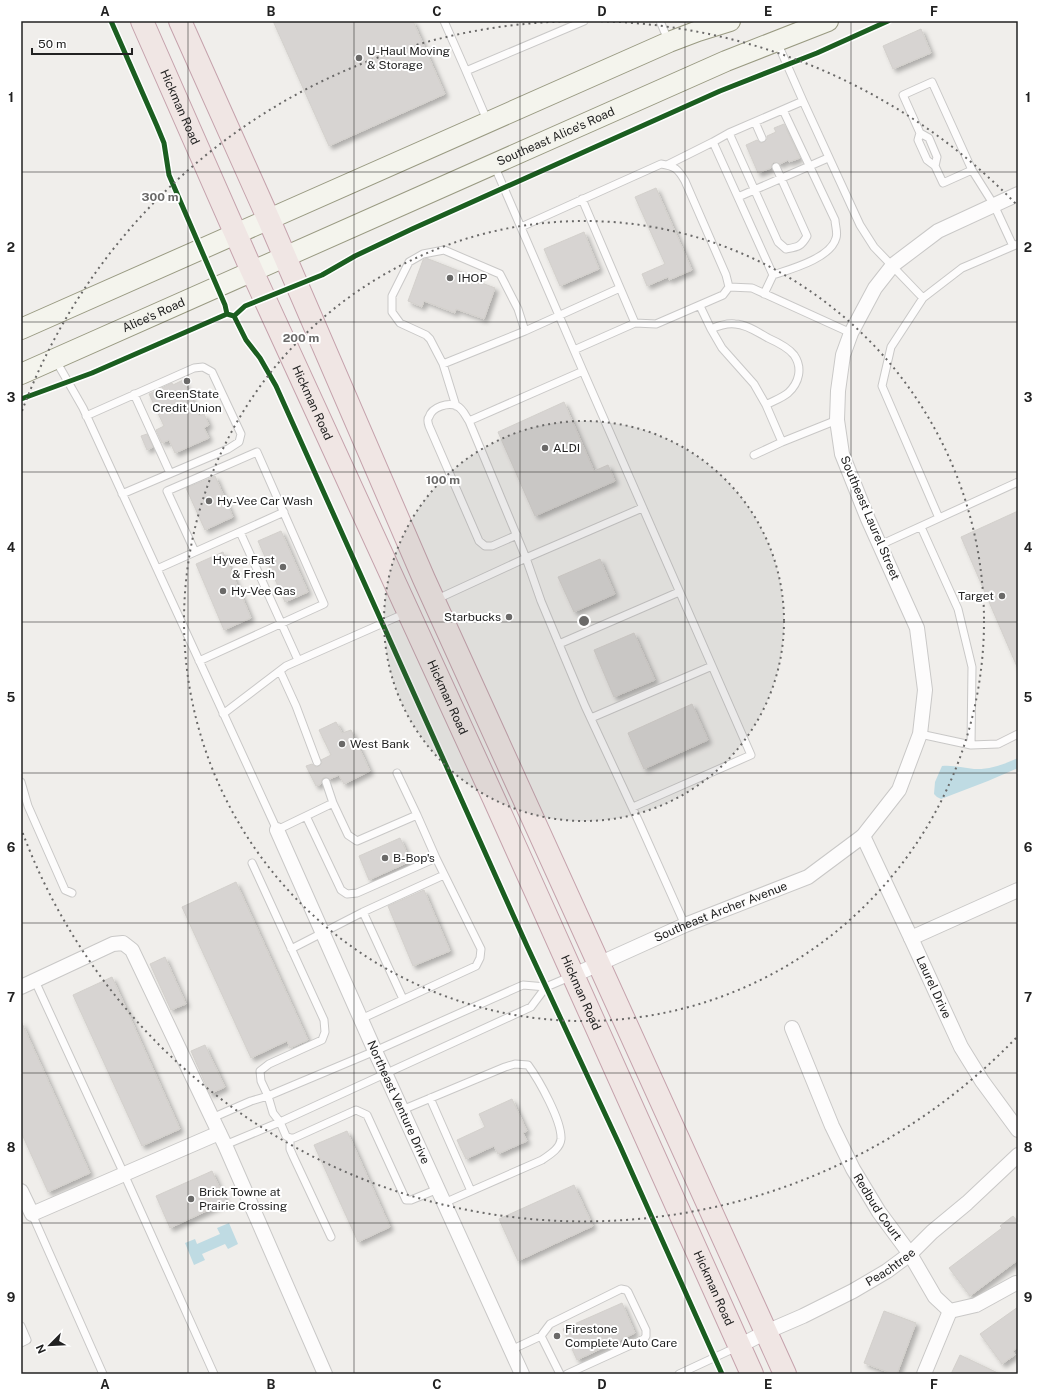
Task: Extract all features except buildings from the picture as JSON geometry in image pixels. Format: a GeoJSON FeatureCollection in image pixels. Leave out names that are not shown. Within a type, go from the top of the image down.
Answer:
{"type":"FeatureCollection","features":[{"type":"Feature","properties":{"kind":"highway","name":"Hickman Road"},"geometry":{"type":"LineString","coordinates":[[142,21],[252,272],[494,799],[572,976],[752,1374]]}},
{"type":"Feature","properties":{"kind":"highway"},"geometry":{"type":"LineString","coordinates":[[180,21],[269,220],[434,600],[785,1374]]}},
{"type":"Feature","properties":{"kind":"main road"},"geometry":{"type":"LineString","coordinates":[[21,329],[669,42],[730,21]]}},
{"type":"Feature","properties":{"kind":"main road","name":"Southeast Alice's Road"},"geometry":{"type":"LineString","coordinates":[[285,257],[726,61],[828,21]]}},
{"type":"Feature","properties":{"kind":"main road","name":"Alice's Road"},"geometry":{"type":"LineString","coordinates":[[21,374],[285,257]]}},
{"type":"Feature","properties":{"kind":"street","name":"Southeast Laurel Street"},"geometry":{"type":"LineString","coordinates":[[863,836],[899,790],[920,734],[925,690],[917,628],[842,454],[837,420],[838,392],[843,355],[851,333],[875,288],[892,265],[938,231],[1018,194]]}},
{"type":"Feature","properties":{"kind":"street","name":"Northeast Venture Drive"},"geometry":{"type":"LineString","coordinates":[[277,830],[375,1051],[522,1374]]}},
{"type":"Feature","properties":{"kind":"street","name":"Southeast Archer Avenue"},"geometry":{"type":"LineString","coordinates":[[572,976],[685,925],[808,877],[863,836]]}},
{"type":"Feature","properties":{"kind":"street","name":"Laurel Drive"},"geometry":{"type":"LineString","coordinates":[[863,836],[962,1047],[982,1081],[1018,1130]]}},
{"type":"Feature","properties":{"kind":"street"},"geometry":{"type":"LineString","coordinates":[[912,938],[1018,890]]}},
{"type":"Feature","properties":{"kind":"street"},"geometry":{"type":"LineString","coordinates":[[21,987],[113,944],[124,943],[132,950],[222,1139],[325,1374]]}},
{"type":"Feature","properties":{"kind":"street","name":"Redbud Court"},"geometry":{"type":"LineString","coordinates":[[792,1028],[832,1126],[854,1169],[879,1212],[910,1254],[935,1297],[950,1310]]}},
{"type":"Feature","properties":{"kind":"street"},"geometry":{"type":"LineString","coordinates":[[21,1191],[32,1214],[124,1174],[222,1139]]}},
{"type":"Feature","properties":{"kind":"street","name":"Peachtree"},"geometry":{"type":"LineString","coordinates":[[739,1346],[766,1332],[803,1316],[887,1271],[910,1254],[932,1232],[967,1203],[1018,1155]]}},
{"type":"Feature","properties":{"kind":"street"},"geometry":{"type":"LineString","coordinates":[[924,1374],[950,1310],[976,1305],[1016,1283]]}},
{"type":"Feature","properties":{"kind":"lane"},"geometry":{"type":"LineString","coordinates":[[444,21],[488,123]]}},
{"type":"Feature","properties":{"kind":"lane"},"geometry":{"type":"LineString","coordinates":[[466,71],[584,21]]}},
{"type":"Feature","properties":{"kind":"lane"},"geometry":{"type":"LineString","coordinates":[[660,21],[669,42]]}},
{"type":"Feature","properties":{"kind":"lane"},"geometry":{"type":"LineString","coordinates":[[777,41],[802,101],[860,225],[874,247],[923,298]]}},
{"type":"Feature","properties":{"kind":"lane"},"geometry":{"type":"LineString","coordinates":[[935,166],[937,157],[929,138],[920,133],[903,95],[932,82],[972,170],[994,205],[1015,245],[962,268],[923,298],[891,347],[882,386],[939,518]]}},
{"type":"Feature","properties":{"kind":"lane"},"geometry":{"type":"LineString","coordinates":[[667,165],[729,133],[802,101]]}},
{"type":"Feature","properties":{"kind":"lane"},"geometry":{"type":"LineString","coordinates":[[764,294],[773,275],[800,266],[821,255],[831,248],[837,237],[835,220],[783,110]]}},
{"type":"Feature","properties":{"kind":"lane"},"geometry":{"type":"LineString","coordinates":[[755,122],[762,138]]}},
{"type":"Feature","properties":{"kind":"lane"},"geometry":{"type":"LineString","coordinates":[[729,133],[778,242],[786,249],[795,248],[803,244],[807,236],[776,167]]}},
{"type":"Feature","properties":{"kind":"lane"},"geometry":{"type":"LineString","coordinates":[[920,133],[918,140],[927,160],[935,166],[944,183],[972,170]]}},
{"type":"Feature","properties":{"kind":"lane"},"geometry":{"type":"LineString","coordinates":[[713,142],[773,275]]}},
{"type":"Feature","properties":{"kind":"lane"},"geometry":{"type":"LineString","coordinates":[[738,196],[810,167],[828,158]]}},
{"type":"Feature","properties":{"kind":"lane"},"geometry":{"type":"LineString","coordinates":[[521,227],[661,164],[671,165],[679,172],[685,181],[726,275],[729,287],[723,296],[656,324],[636,323],[574,350]]}},
{"type":"Feature","properties":{"kind":"lane"},"geometry":{"type":"LineString","coordinates":[[494,165],[642,508],[751,754],[633,807]]}},
{"type":"Feature","properties":{"kind":"lane"},"geometry":{"type":"LineString","coordinates":[[582,199],[636,323]]}},
{"type":"Feature","properties":{"kind":"lane"},"geometry":{"type":"LineString","coordinates":[[456,406],[443,364],[430,339],[426,335],[400,323],[392,312],[392,296],[409,262],[423,254],[444,250],[500,274],[518,309],[525,331]]}},
{"type":"Feature","properties":{"kind":"lane"},"geometry":{"type":"LineString","coordinates":[[729,287],[752,288],[851,333]]}},
{"type":"Feature","properties":{"kind":"lane"},"geometry":{"type":"LineString","coordinates":[[443,364],[525,331],[620,288]]}},
{"type":"Feature","properties":{"kind":"lane"},"geometry":{"type":"LineString","coordinates":[[700,306],[722,348],[754,384],[766,405],[782,442]]}},
{"type":"Feature","properties":{"kind":"lane"},"geometry":{"type":"LineString","coordinates":[[711,329],[722,325],[735,324],[752,329],[783,346],[794,354],[799,365],[799,377],[787,394],[766,405]]}},
{"type":"Feature","properties":{"kind":"lane"},"geometry":{"type":"LineString","coordinates":[[55,359],[86,416],[277,830],[333,804]]}},
{"type":"Feature","properties":{"kind":"lane"},"geometry":{"type":"LineString","coordinates":[[86,416],[194,368],[204,367],[212,372],[240,434],[239,442],[228,449],[122,494]]}},
{"type":"Feature","properties":{"kind":"lane"},"geometry":{"type":"LineString","coordinates":[[468,421],[583,371]]}},
{"type":"Feature","properties":{"kind":"lane"},"geometry":{"type":"LineString","coordinates":[[134,394],[170,473]]}},
{"type":"Feature","properties":{"kind":"lane"},"geometry":{"type":"LineString","coordinates":[[517,535],[492,546],[485,546],[479,541],[429,426],[428,418],[432,411],[447,404],[456,406],[464,411],[517,535],[540,601],[591,718],[633,807],[685,925]]}},
{"type":"Feature","properties":{"kind":"lane"},"geometry":{"type":"LineString","coordinates":[[754,455],[837,420]]}},
{"type":"Feature","properties":{"kind":"lane"},"geometry":{"type":"LineString","coordinates":[[195,552],[167,491],[257,452],[324,604],[199,661]]}},
{"type":"Feature","properties":{"kind":"lane"},"geometry":{"type":"LineString","coordinates":[[880,545],[1018,482]]}},
{"type":"Feature","properties":{"kind":"lane"},"geometry":{"type":"LineString","coordinates":[[434,600],[642,508]]}},
{"type":"Feature","properties":{"kind":"lane"},"geometry":{"type":"LineString","coordinates":[[156,569],[284,512]]}},
{"type":"Feature","properties":{"kind":"lane"},"geometry":{"type":"LineString","coordinates":[[921,527],[958,609],[972,668],[971,744]]}},
{"type":"Feature","properties":{"kind":"lane"},"geometry":{"type":"LineString","coordinates":[[240,532],[298,660]]}},
{"type":"Feature","properties":{"kind":"lane"},"geometry":{"type":"LineString","coordinates":[[559,644],[679,592]]}},
{"type":"Feature","properties":{"kind":"lane"},"geometry":{"type":"LineString","coordinates":[[223,714],[280,671],[298,660],[408,612]]}},
{"type":"Feature","properties":{"kind":"lane"},"geometry":{"type":"LineString","coordinates":[[591,718],[712,666]]}},
{"type":"Feature","properties":{"kind":"lane"},"geometry":{"type":"LineString","coordinates":[[280,671],[296,706],[317,762]]}},
{"type":"Feature","properties":{"kind":"lane"},"geometry":{"type":"LineString","coordinates":[[920,734],[971,744],[998,744],[1018,734]]}},
{"type":"Feature","properties":{"kind":"lane"},"geometry":{"type":"LineString","coordinates":[[361,1019],[476,966],[480,958],[480,949],[397,773]]}},
{"type":"Feature","properties":{"kind":"lane"},"geometry":{"type":"LineString","coordinates":[[21,782],[28,806],[65,890],[72,892]]}},
{"type":"Feature","properties":{"kind":"lane"},"geometry":{"type":"LineString","coordinates":[[326,782],[333,804],[348,835],[357,842],[418,815]]}},
{"type":"Feature","properties":{"kind":"lane"},"geometry":{"type":"LineString","coordinates":[[306,816],[341,890],[347,894],[357,893],[436,858]]}},
{"type":"Feature","properties":{"kind":"lane"},"geometry":{"type":"LineString","coordinates":[[252,863],[324,1020],[325,1032],[322,1040],[269,1064],[260,1071],[261,1081],[268,1096],[273,1113],[280,1122],[286,1136],[294,1138],[356,1110],[362,1111],[367,1114],[406,1200],[411,1200],[438,1189]]}},
{"type":"Feature","properties":{"kind":"lane"},"geometry":{"type":"LineString","coordinates":[[291,948],[363,912],[444,875]]}},
{"type":"Feature","properties":{"kind":"lane"},"geometry":{"type":"LineString","coordinates":[[363,912],[403,999]]}},
{"type":"Feature","properties":{"kind":"lane"},"geometry":{"type":"LineString","coordinates":[[212,1118],[375,1051],[523,985],[546,987],[572,976]]}},
{"type":"Feature","properties":{"kind":"lane"},"geometry":{"type":"LineString","coordinates":[[35,981],[214,1374]]}},
{"type":"Feature","properties":{"kind":"lane"},"geometry":{"type":"LineString","coordinates":[[222,1139],[280,1122],[531,1007],[546,987]]}},
{"type":"Feature","properties":{"kind":"lane"},"geometry":{"type":"LineString","coordinates":[[402,1110],[505,1067],[516,1064],[528,1065],[536,1075],[559,1123],[561,1140],[555,1151],[542,1160],[444,1203]]}},
{"type":"Feature","properties":{"kind":"lane"},"geometry":{"type":"LineString","coordinates":[[430,1098],[472,1191]]}},
{"type":"Feature","properties":{"kind":"lane"},"geometry":{"type":"LineString","coordinates":[[290,1138],[290,1148],[331,1237]]}},
{"type":"Feature","properties":{"kind":"lane"},"geometry":{"type":"LineString","coordinates":[[32,1214],[103,1374]]}},
{"type":"Feature","properties":{"kind":"lane"},"geometry":{"type":"LineString","coordinates":[[511,1350],[542,1336],[550,1324],[621,1289],[626,1290],[646,1330],[646,1336],[644,1339],[567,1374]]}},
{"type":"Feature","properties":{"kind":"lane"},"geometry":{"type":"LineString","coordinates":[[21,1326],[27,1340],[21,1344]]}},
{"type":"Feature","properties":{"kind":"lane"},"geometry":{"type":"LineString","coordinates":[[542,1336],[560,1374]]}},
{"type":"Feature","properties":{"kind":"lane"},"geometry":{"type":"LineString","coordinates":[[679,1374],[739,1346]]}},
{"type":"Feature","properties":{"kind":"water"},"geometry":{"type":"Polygon","coordinates":[[[1018,758],[1018,768],[988,781],[941,799],[934,794],[935,782],[942,766],[985,769],[1018,758]]]}},
{"type":"Feature","properties":{"kind":"water"},"geometry":{"type":"Polygon","coordinates":[[[229,1223],[238,1244],[228,1249],[225,1244],[202,1254],[205,1260],[194,1265],[185,1243],[195,1239],[197,1244],[220,1234],[217,1228],[229,1223]]]}},
{"type":"Feature","properties":{"kind":"cycle path"},"geometry":{"type":"LineString","coordinates":[[111,21],[164,143],[169,175],[225,305],[227,314]]}},
{"type":"Feature","properties":{"kind":"cycle path"},"geometry":{"type":"LineString","coordinates":[[234,316],[245,306],[322,275],[355,256],[412,229],[720,91],[817,53],[888,21]]}},
{"type":"Feature","properties":{"kind":"cycle path"},"geometry":{"type":"LineString","coordinates":[[21,399],[92,373],[227,314],[234,316],[246,340],[260,358],[276,386],[527,946],[620,1146],[722,1374]]}},
{"type":"Feature","properties":{"kind":"place","name":"U-Haul Moving & Storage"},"geometry":{"type":"Point","coordinates":[359,58]}},
{"type":"Feature","properties":{"kind":"place","name":"IHOP"},"geometry":{"type":"Point","coordinates":[450,278]}},
{"type":"Feature","properties":{"kind":"place","name":"GreenState Credit Union"},"geometry":{"type":"Point","coordinates":[187,381]}},
{"type":"Feature","properties":{"kind":"place","name":"ALDI"},"geometry":{"type":"Point","coordinates":[545,448]}},
{"type":"Feature","properties":{"kind":"place","name":"Hy-Vee Car Wash"},"geometry":{"type":"Point","coordinates":[209,501]}},
{"type":"Feature","properties":{"kind":"place","name":"Hyvee Fast & Fresh"},"geometry":{"type":"Point","coordinates":[283,567]}},
{"type":"Feature","properties":{"kind":"place","name":"Hy-Vee Gas"},"geometry":{"type":"Point","coordinates":[223,591]}},
{"type":"Feature","properties":{"kind":"place","name":"Target"},"geometry":{"type":"Point","coordinates":[1002,596]}},
{"type":"Feature","properties":{"kind":"place","name":"Starbucks"},"geometry":{"type":"Point","coordinates":[509,617]}},
{"type":"Feature","properties":{"kind":"place","name":"West Bank"},"geometry":{"type":"Point","coordinates":[342,744]}},
{"type":"Feature","properties":{"kind":"place","name":"B-Bop's"},"geometry":{"type":"Point","coordinates":[385,858]}},
{"type":"Feature","properties":{"kind":"place","name":"Brick Towne at Prairie Crossing"},"geometry":{"type":"Point","coordinates":[191,1199]}},
{"type":"Feature","properties":{"kind":"place","name":"Firestone Complete Auto Care"},"geometry":{"type":"Point","coordinates":[557,1336]}}]}
